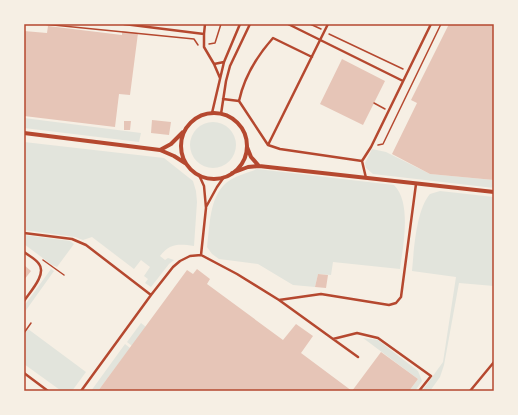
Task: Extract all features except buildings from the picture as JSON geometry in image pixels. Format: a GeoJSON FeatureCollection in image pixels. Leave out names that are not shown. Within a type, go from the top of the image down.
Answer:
{"type":"FeatureCollection","features":[{"type":"Feature","properties":{"kind":"street"},"geometry":{"type":"LineString","coordinates":[[160,150],[171,144],[196,118],[204,114],[221,114],[236,122],[243,132],[251,157],[260,166]]}},
{"type":"Feature","properties":{"kind":"street"},"geometry":{"type":"LineString","coordinates":[[184,131],[181,139],[181,148],[182,156],[186,164]]}},
{"type":"Feature","properties":{"kind":"street"},"geometry":{"type":"LineString","coordinates":[[24,133],[160,150],[174,156],[199,175],[207,178],[224,177],[248,167],[260,166],[494,192]]}},
{"type":"Feature","properties":{"kind":"street"},"geometry":{"type":"LineString","coordinates":[[232,173],[243,161],[246,153],[246,145]]}},
{"type":"Feature","properties":{"kind":"lane"},"geometry":{"type":"LineString","coordinates":[[124,24],[204,34]]}},
{"type":"Feature","properties":{"kind":"lane"},"geometry":{"type":"LineString","coordinates":[[205,24],[204,47],[220,78]]}},
{"type":"Feature","properties":{"kind":"lane"},"geometry":{"type":"LineString","coordinates":[[212,113],[224,62],[240,24]]}},
{"type":"Feature","properties":{"kind":"lane"},"geometry":{"type":"LineString","coordinates":[[221,114],[230,66],[250,24]]}},
{"type":"Feature","properties":{"kind":"lane"},"geometry":{"type":"LineString","coordinates":[[288,24],[403,81]]}},
{"type":"Feature","properties":{"kind":"lane"},"geometry":{"type":"LineString","coordinates":[[268,145],[328,24]]}},
{"type":"Feature","properties":{"kind":"lane"},"geometry":{"type":"LineString","coordinates":[[366,178],[362,161],[371,147],[431,24]]}},
{"type":"Feature","properties":{"kind":"lane"},"geometry":{"type":"LineString","coordinates":[[312,57],[273,38],[260,53],[242,89],[239,101],[268,145],[280,149],[362,161]]}},
{"type":"Feature","properties":{"kind":"lane"},"geometry":{"type":"LineString","coordinates":[[214,64],[224,62]]}},
{"type":"Feature","properties":{"kind":"lane"},"geometry":{"type":"LineString","coordinates":[[224,99],[239,101]]}},
{"type":"Feature","properties":{"kind":"lane"},"geometry":{"type":"LineString","coordinates":[[199,175],[204,186],[206,208],[201,255]]}},
{"type":"Feature","properties":{"kind":"lane"},"geometry":{"type":"LineString","coordinates":[[206,208],[216,187],[224,177]]}},
{"type":"Feature","properties":{"kind":"lane"},"geometry":{"type":"LineString","coordinates":[[279,300],[321,294],[389,305],[396,303],[401,297],[416,184]]}},
{"type":"Feature","properties":{"kind":"lane"},"geometry":{"type":"LineString","coordinates":[[24,233],[79,241],[151,295]]}},
{"type":"Feature","properties":{"kind":"lane"},"geometry":{"type":"LineString","coordinates":[[24,252],[40,264],[41,274],[24,301]]}},
{"type":"Feature","properties":{"kind":"lane"},"geometry":{"type":"LineString","coordinates":[[81,391],[173,267],[180,261],[190,256],[201,255],[237,274],[279,300],[358,357]]}},
{"type":"Feature","properties":{"kind":"lane"},"geometry":{"type":"LineString","coordinates":[[333,339],[357,333],[378,338],[430,376],[419,391]]}},
{"type":"Feature","properties":{"kind":"lane"},"geometry":{"type":"LineString","coordinates":[[470,391],[494,362]]}},
{"type":"Feature","properties":{"kind":"lane"},"geometry":{"type":"LineString","coordinates":[[24,373],[48,391]]}},
{"type":"Feature","properties":{"kind":"path"},"geometry":{"type":"LineString","coordinates":[[44,24],[194,39],[200,47],[215,43],[221,24]]}},
{"type":"Feature","properties":{"kind":"path"},"geometry":{"type":"LineString","coordinates":[[310,24],[416,75]]}},
{"type":"Feature","properties":{"kind":"path"},"geometry":{"type":"LineString","coordinates":[[371,147],[383,144],[441,24]]}},
{"type":"Feature","properties":{"kind":"path"},"geometry":{"type":"LineString","coordinates":[[374,103],[389,111]]}},
{"type":"Feature","properties":{"kind":"path"},"geometry":{"type":"LineString","coordinates":[[36,261],[38,257],[64,275]]}},
{"type":"Feature","properties":{"kind":"path"},"geometry":{"type":"LineString","coordinates":[[24,333],[31,324]]}},
{"type":"Feature","properties":{"kind":"shaded area"},"geometry":{"type":"Polygon","coordinates":[[[24,118],[141,133],[139,142],[24,128],[24,118]]]}},
{"type":"Feature","properties":{"kind":"shaded area"},"geometry":{"type":"Polygon","coordinates":[[[213,122],[226,126],[232,132],[236,145],[232,158],[226,164],[213,168],[200,164],[194,158],[190,145],[194,132],[200,126],[213,122]]]}},
{"type":"Feature","properties":{"kind":"shaded area"},"geometry":{"type":"Polygon","coordinates":[[[24,142],[164,158],[193,181],[197,202],[194,246],[175,245],[167,249],[160,256],[165,260],[168,258],[174,260],[169,264],[151,287],[145,283],[148,279],[144,276],[150,267],[141,260],[134,269],[92,237],[83,240],[75,237],[24,230],[24,142]]]}},
{"type":"Feature","properties":{"kind":"shaded area"},"geometry":{"type":"Polygon","coordinates":[[[372,149],[386,152],[430,174],[494,180],[494,188],[373,174],[366,168],[365,163],[372,149]]]}},
{"type":"Feature","properties":{"kind":"shaded area"},"geometry":{"type":"Polygon","coordinates":[[[257,169],[394,185],[400,193],[405,213],[400,269],[333,262],[331,275],[318,274],[315,287],[293,285],[258,264],[219,259],[212,254],[207,247],[211,213],[216,196],[220,189],[229,181],[257,169]]]}},
{"type":"Feature","properties":{"kind":"shaded area"},"geometry":{"type":"Polygon","coordinates":[[[440,191],[494,197],[494,286],[459,283],[444,365],[440,377],[430,391],[422,391],[443,362],[456,277],[412,271],[416,231],[425,201],[430,194],[440,191]]]}},
{"type":"Feature","properties":{"kind":"shaded area"},"geometry":{"type":"Polygon","coordinates":[[[24,235],[70,241],[74,244],[57,267],[52,265],[24,244],[24,235]]]}},
{"type":"Feature","properties":{"kind":"shaded area"},"geometry":{"type":"Polygon","coordinates":[[[51,269],[54,271],[24,313],[24,306],[51,269]]]}},
{"type":"Feature","properties":{"kind":"shaded area"},"geometry":{"type":"Polygon","coordinates":[[[141,323],[146,327],[132,346],[127,342],[141,323]]]}},
{"type":"Feature","properties":{"kind":"shaded area"},"geometry":{"type":"Polygon","coordinates":[[[28,329],[86,372],[72,391],[60,390],[24,364],[24,335],[28,329]]]}},
{"type":"Feature","properties":{"kind":"shaded area"},"geometry":{"type":"Polygon","coordinates":[[[363,338],[378,340],[418,371],[422,381],[415,391],[409,391],[418,379],[363,338]]]}},
{"type":"Feature","properties":{"kind":"shaded area"},"geometry":{"type":"Polygon","coordinates":[[[125,344],[130,348],[98,391],[91,391],[125,344]]]}}]}
